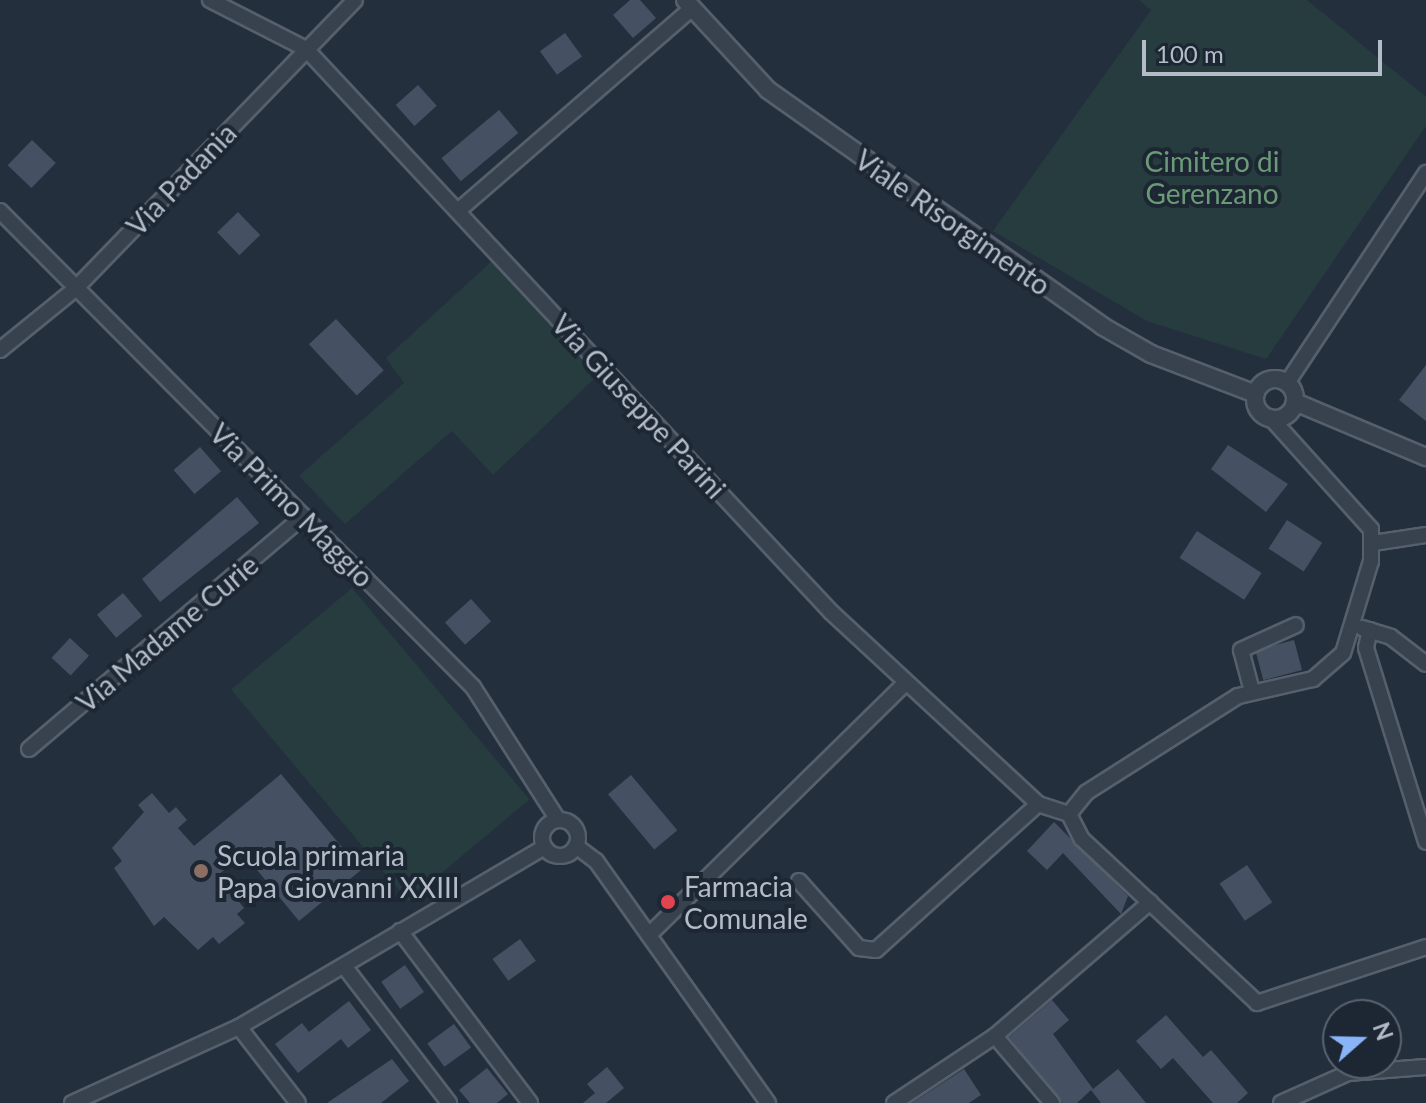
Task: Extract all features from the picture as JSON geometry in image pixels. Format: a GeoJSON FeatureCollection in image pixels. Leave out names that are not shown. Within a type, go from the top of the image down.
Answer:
{"type":"FeatureCollection","features":[{"type":"Feature","properties":{"kind":"street","name":"Via Giuseppe Parini"},"geometry":{"type":"LineString","coordinates":[[210,0],[306,49],[903,685],[1038,804],[1069,814]]}},
{"type":"Feature","properties":{"kind":"street","name":"Via Padania"},"geometry":{"type":"LineString","coordinates":[[0,350],[75,289],[355,0]]}},
{"type":"Feature","properties":{"kind":"street"},"geometry":{"type":"LineString","coordinates":[[459,210],[688,4]]}},
{"type":"Feature","properties":{"kind":"street","name":"Viale Risorgimento"},"geometry":{"type":"LineString","coordinates":[[688,4],[768,90],[1102,326],[1151,354],[1256,394]]}},
{"type":"Feature","properties":{"kind":"street"},"geometry":{"type":"LineString","coordinates":[[1287,383],[1426,173]]}},
{"type":"Feature","properties":{"kind":"street","name":"Via Primo Maggio"},"geometry":{"type":"LineString","coordinates":[[0,211],[473,687],[558,820]]}},
{"type":"Feature","properties":{"kind":"street"},"geometry":{"type":"LineString","coordinates":[[1287,383],[1271,379],[1256,394],[1282,439],[1362,518],[1373,543],[1354,626],[1327,673],[1252,691],[1086,793],[1069,814],[1082,839],[1257,1003],[1426,947]]}},
{"type":"Feature","properties":{"kind":"street"},"geometry":{"type":"LineString","coordinates":[[1287,383],[1295,402],[1426,457]]}},
{"type":"Feature","properties":{"kind":"street"},"geometry":{"type":"LineString","coordinates":[[1270,417],[1283,417],[1295,402]]}},
{"type":"Feature","properties":{"kind":"street","name":"Via Madame Curie"},"geometry":{"type":"LineString","coordinates":[[29,749],[304,516]]}},
{"type":"Feature","properties":{"kind":"street"},"geometry":{"type":"LineString","coordinates":[[1373,543],[1426,535]]}},
{"type":"Feature","properties":{"kind":"street"},"geometry":{"type":"LineString","coordinates":[[1252,691],[1241,650],[1296,625]]}},
{"type":"Feature","properties":{"kind":"street"},"geometry":{"type":"LineString","coordinates":[[1354,626],[1370,630],[1426,664]]}},
{"type":"Feature","properties":{"kind":"street"},"geometry":{"type":"LineString","coordinates":[[1370,630],[1366,648],[1426,842]]}},
{"type":"Feature","properties":{"kind":"street"},"geometry":{"type":"LineString","coordinates":[[649,935],[903,685]]}},
{"type":"Feature","properties":{"kind":"street"},"geometry":{"type":"LineString","coordinates":[[799,881],[859,948],[876,950],[1038,804]]}},
{"type":"Feature","properties":{"kind":"street"},"geometry":{"type":"LineString","coordinates":[[544,847],[544,830],[558,820],[573,825],[576,846],[596,861],[768,1103]]}},
{"type":"Feature","properties":{"kind":"street"},"geometry":{"type":"LineString","coordinates":[[544,847],[563,856],[576,846]]}},
{"type":"Feature","properties":{"kind":"street"},"geometry":{"type":"LineString","coordinates":[[72,1103],[239,1027],[544,847]]}},
{"type":"Feature","properties":{"kind":"street"},"geometry":{"type":"LineString","coordinates":[[894,1103],[995,1036],[1150,902]]}},
{"type":"Feature","properties":{"kind":"street"},"geometry":{"type":"LineString","coordinates":[[400,931],[530,1103]]}},
{"type":"Feature","properties":{"kind":"street"},"geometry":{"type":"LineString","coordinates":[[344,966],[449,1103]]}},
{"type":"Feature","properties":{"kind":"street"},"geometry":{"type":"LineString","coordinates":[[239,1027],[298,1103]]}},
{"type":"Feature","properties":{"kind":"street"},"geometry":{"type":"LineString","coordinates":[[995,1036],[1052,1103]]}},
{"type":"Feature","properties":{"kind":"street"},"geometry":{"type":"LineString","coordinates":[[1281,1103],[1348,1073],[1426,1067]]}},
{"type":"Feature","properties":{"kind":"green space","name":"Cimitero di Gerenzano"},"geometry":{"type":"Polygon","coordinates":[[[1139,0],[1307,0],[1426,97],[1426,126],[1266,359],[1147,321],[993,231],[1151,10],[1139,0]]]}},
{"type":"Feature","properties":{"kind":"green space"},"geometry":{"type":"Polygon","coordinates":[[[492,261],[597,376],[493,475],[452,431],[345,524],[299,476],[404,383],[386,358],[492,261]]]}},
{"type":"Feature","properties":{"kind":"green space"},"geometry":{"type":"Polygon","coordinates":[[[352,588],[529,799],[408,901],[231,690],[352,588]]]}},
{"type":"Feature","properties":{"kind":"building"},"geometry":{"type":"Polygon","coordinates":[[[630,0],[640,0],[656,18],[633,38],[613,15],[630,0]]]}},
{"type":"Feature","properties":{"kind":"building"},"geometry":{"type":"Polygon","coordinates":[[[565,33],[582,56],[557,75],[540,51],[565,33]]]}},
{"type":"Feature","properties":{"kind":"building"},"geometry":{"type":"Polygon","coordinates":[[[418,85],[437,106],[414,126],[396,105],[418,85]]]}},
{"type":"Feature","properties":{"kind":"building"},"geometry":{"type":"Polygon","coordinates":[[[499,110],[518,133],[461,181],[442,158],[499,110]]]}},
{"type":"Feature","properties":{"kind":"building"},"geometry":{"type":"Polygon","coordinates":[[[32,140],[56,163],[31,188],[8,165],[32,140]]]}},
{"type":"Feature","properties":{"kind":"building"},"geometry":{"type":"Polygon","coordinates":[[[238,212],[260,235],[239,255],[217,232],[238,212]]]}},
{"type":"Feature","properties":{"kind":"building"},"geometry":{"type":"Polygon","coordinates":[[[336,319],[384,370],[357,395],[309,344],[336,319]]]}},
{"type":"Feature","properties":{"kind":"building"},"geometry":{"type":"Polygon","coordinates":[[[1426,365],[1426,421],[1399,400],[1426,365]]]}},
{"type":"Feature","properties":{"kind":"building"},"geometry":{"type":"Polygon","coordinates":[[[1228,445],[1288,484],[1266,512],[1211,469],[1228,445]]]}},
{"type":"Feature","properties":{"kind":"building"},"geometry":{"type":"Polygon","coordinates":[[[200,447],[221,471],[195,494],[174,470],[200,447]]]}},
{"type":"Feature","properties":{"kind":"building"},"geometry":{"type":"Polygon","coordinates":[[[237,497],[259,523],[160,602],[142,579],[237,497]]]}},
{"type":"Feature","properties":{"kind":"building"},"geometry":{"type":"Polygon","coordinates":[[[1287,520],[1322,543],[1304,571],[1268,549],[1287,520]]]}},
{"type":"Feature","properties":{"kind":"building"},"geometry":{"type":"Polygon","coordinates":[[[1197,531],[1262,573],[1244,600],[1180,558],[1197,531]]]}},
{"type":"Feature","properties":{"kind":"building"},"geometry":{"type":"Polygon","coordinates":[[[123,593],[142,616],[116,638],[97,615],[123,593]]]}},
{"type":"Feature","properties":{"kind":"building"},"geometry":{"type":"Polygon","coordinates":[[[471,599],[491,621],[465,645],[445,622],[471,599]]]}},
{"type":"Feature","properties":{"kind":"building"},"geometry":{"type":"Polygon","coordinates":[[[70,638],[89,656],[71,675],[52,658],[70,638]]]}},
{"type":"Feature","properties":{"kind":"building"},"geometry":{"type":"Polygon","coordinates":[[[1294,640],[1302,670],[1263,680],[1255,650],[1294,640]]]}},
{"type":"Feature","properties":{"kind":"building"},"geometry":{"type":"Polygon","coordinates":[[[281,774],[361,870],[299,921],[244,854],[218,875],[244,908],[237,914],[245,923],[219,944],[213,937],[198,950],[164,917],[154,926],[114,868],[122,861],[112,848],[144,812],[138,805],[152,793],[169,813],[176,807],[187,820],[178,828],[194,846],[281,774]]]}},
{"type":"Feature","properties":{"kind":"building"},"geometry":{"type":"Polygon","coordinates":[[[631,775],[677,830],[654,849],[608,794],[631,775]]]}},
{"type":"Feature","properties":{"kind":"building"},"geometry":{"type":"Polygon","coordinates":[[[1054,822],[1128,896],[1121,914],[1063,853],[1047,870],[1027,851],[1054,822]]]}},
{"type":"Feature","properties":{"kind":"building"},"geometry":{"type":"Polygon","coordinates":[[[1247,865],[1272,902],[1245,921],[1220,883],[1247,865]]]}},
{"type":"Feature","properties":{"kind":"building"},"geometry":{"type":"Polygon","coordinates":[[[520,939],[536,961],[508,981],[492,959],[520,939]]]}},
{"type":"Feature","properties":{"kind":"building"},"geometry":{"type":"Polygon","coordinates":[[[405,965],[424,992],[400,1009],[381,982],[405,965]]]}},
{"type":"Feature","properties":{"kind":"building"},"geometry":{"type":"Polygon","coordinates":[[[1052,1000],[1069,1020],[1053,1034],[1093,1089],[1118,1069],[1146,1103],[1101,1103],[1091,1090],[1077,1103],[1062,1103],[1009,1037],[1052,1000]]]}},
{"type":"Feature","properties":{"kind":"building"},"geometry":{"type":"Polygon","coordinates":[[[349,1001],[371,1030],[348,1048],[341,1039],[298,1073],[275,1044],[302,1023],[309,1032],[349,1001]]]}},
{"type":"Feature","properties":{"kind":"building"},"geometry":{"type":"Polygon","coordinates":[[[1166,1015],[1203,1057],[1211,1050],[1248,1093],[1237,1103],[1213,1103],[1173,1058],[1161,1069],[1136,1041],[1166,1015]]]}},
{"type":"Feature","properties":{"kind":"building"},"geometry":{"type":"Polygon","coordinates":[[[454,1024],[471,1047],[444,1067],[427,1043],[454,1024]]]}},
{"type":"Feature","properties":{"kind":"building"},"geometry":{"type":"Polygon","coordinates":[[[392,1059],[409,1081],[381,1103],[327,1103],[392,1059]]]}},
{"type":"Feature","properties":{"kind":"building"},"geometry":{"type":"Polygon","coordinates":[[[607,1067],[624,1088],[606,1103],[583,1103],[595,1093],[587,1084],[607,1067]]]}},
{"type":"Feature","properties":{"kind":"building"},"geometry":{"type":"Polygon","coordinates":[[[487,1068],[508,1094],[497,1103],[470,1103],[459,1090],[487,1068]]]}},
{"type":"Feature","properties":{"kind":"building"},"geometry":{"type":"Polygon","coordinates":[[[964,1069],[981,1095],[969,1103],[912,1103],[964,1069]]]}},
{"type":"Feature","properties":{"kind":"place","name":"Scuola primaria Papa Giovanni XXIII"},"geometry":{"type":"Point","coordinates":[201,871]}},
{"type":"Feature","properties":{"kind":"place","name":"Farmacia Comunale"},"geometry":{"type":"Point","coordinates":[668,902]}}]}
